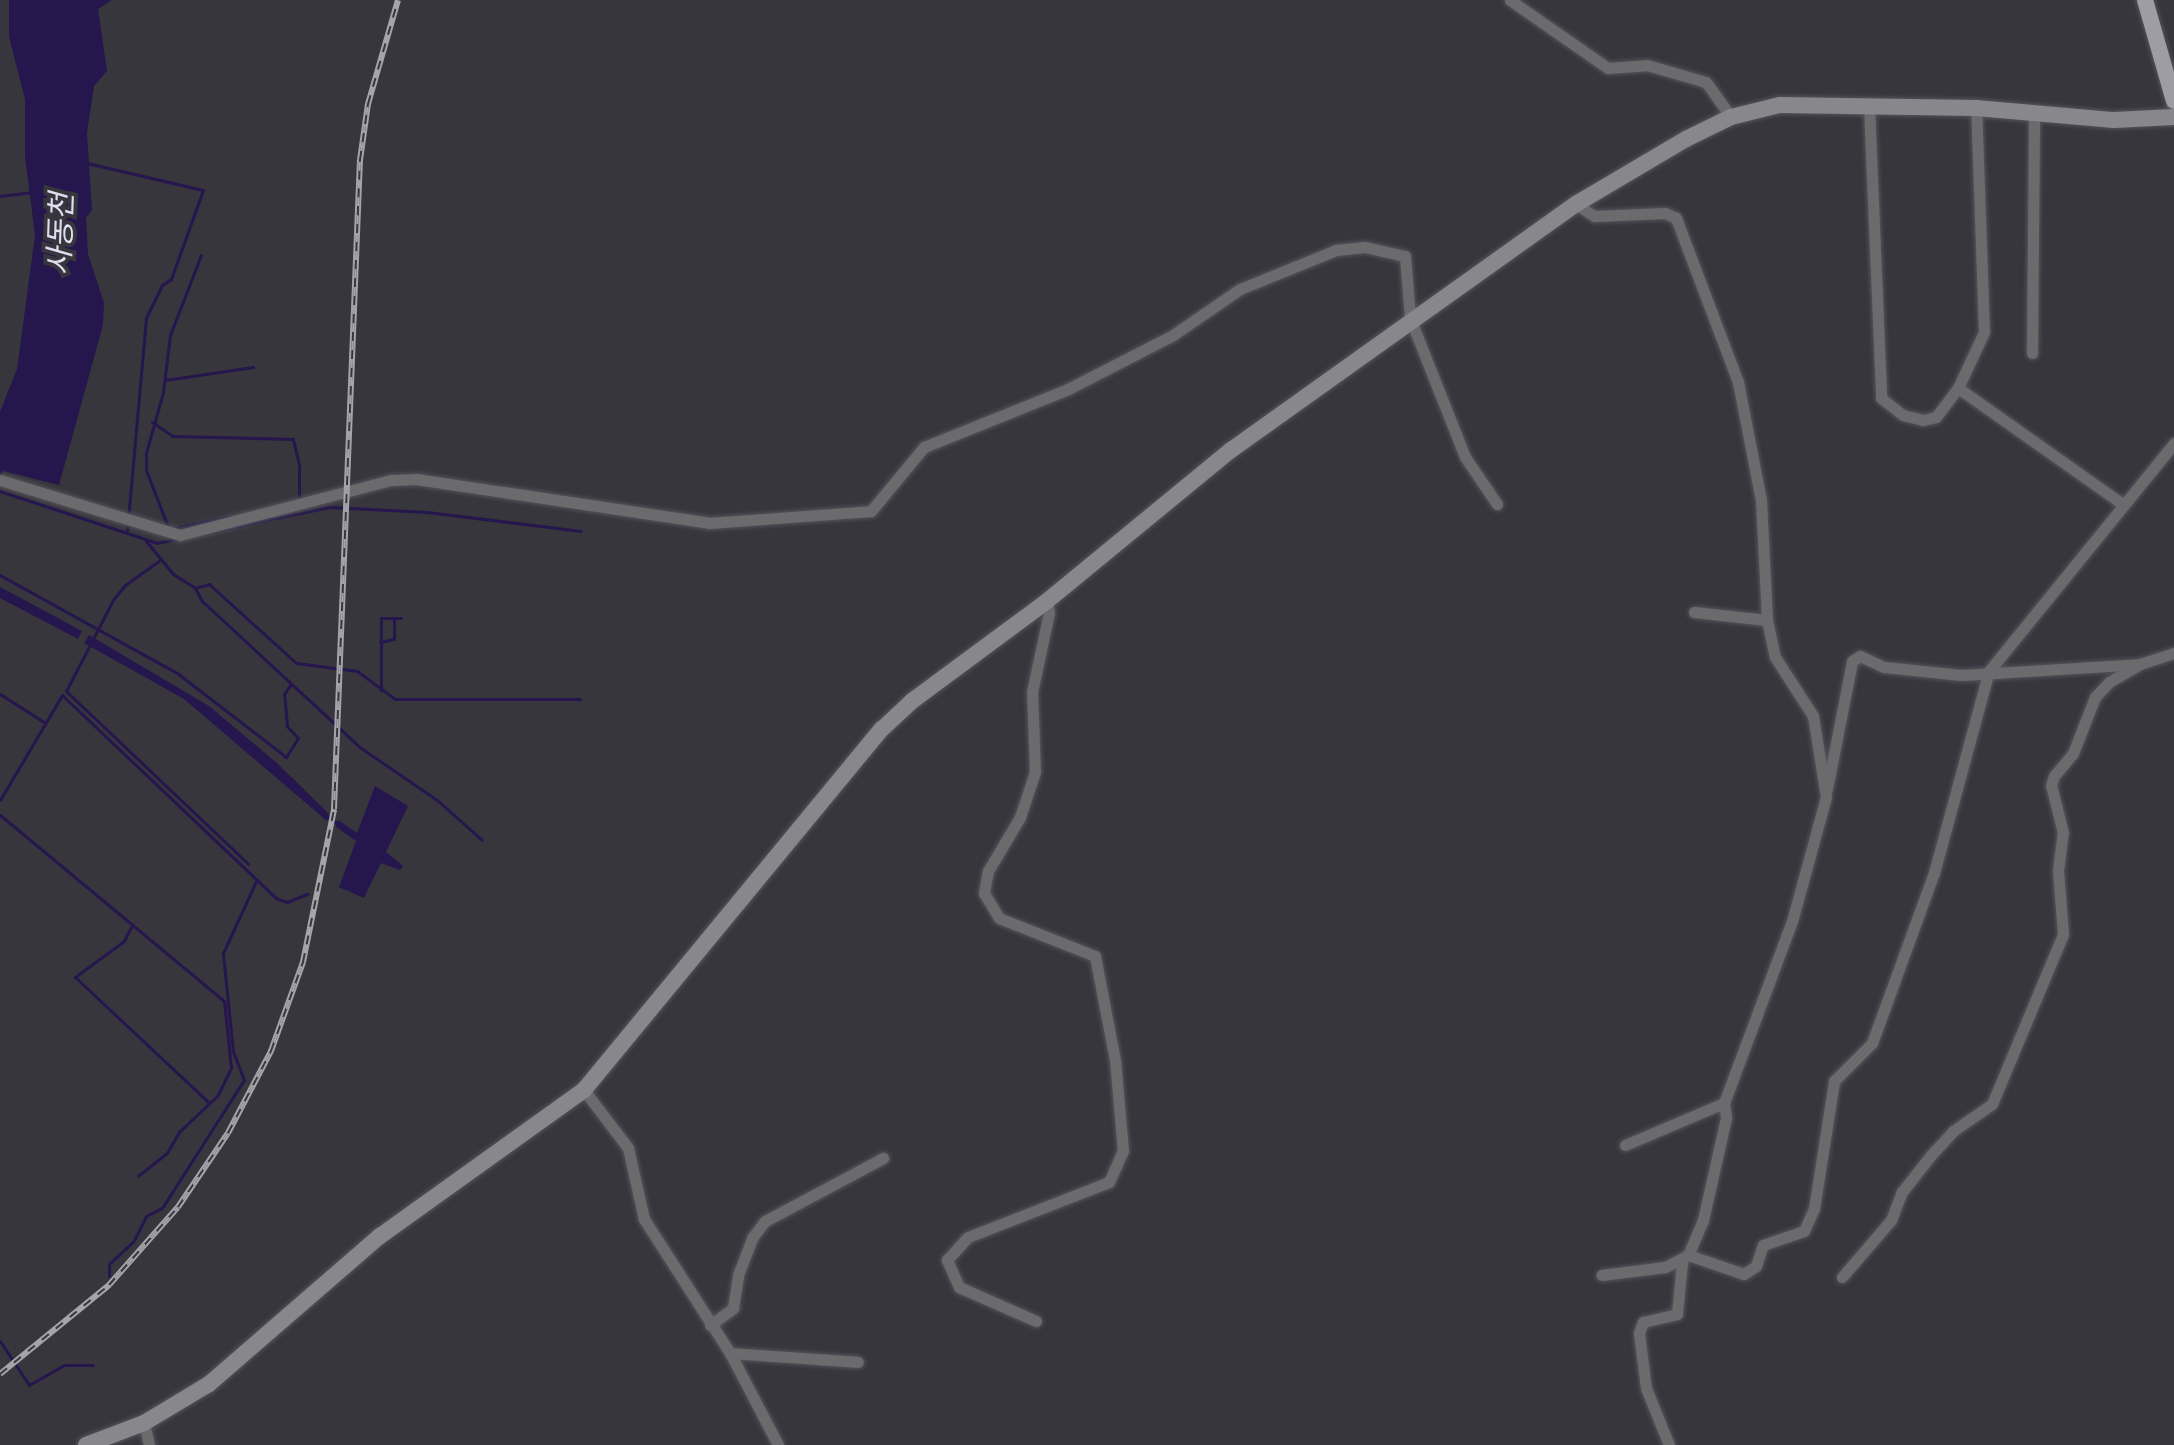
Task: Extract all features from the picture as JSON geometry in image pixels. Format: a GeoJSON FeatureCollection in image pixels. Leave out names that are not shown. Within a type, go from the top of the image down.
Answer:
{"type":"FeatureCollection","features":[{"type":"Feature","properties":{"kind":"main road"},"geometry":{"type":"LineString","coordinates":[[2145,0],[2174,101]]}},
{"type":"Feature","properties":{"kind":"main road"},"geometry":{"type":"LineString","coordinates":[[86,1445],[144,1423],[209,1384],[380,1236],[584,1090],[882,729],[1047,601],[1231,450],[1410,318],[1576,204],[1731,117],[1780,105],[1976,108],[2114,120],[2174,117]]}},
{"type":"Feature","properties":{"kind":"street"},"geometry":{"type":"LineString","coordinates":[[1510,0],[1608,68],[1647,65],[1706,82],[1731,117]]}},
{"type":"Feature","properties":{"kind":"street"},"geometry":{"type":"LineString","coordinates":[[1869,106],[1881,398],[1903,415],[1923,420],[1936,417],[1958,388],[1984,332],[1976,108]]}},
{"type":"Feature","properties":{"kind":"street"},"geometry":{"type":"LineString","coordinates":[[2032,353],[2034,113]]}},
{"type":"Feature","properties":{"kind":"street"},"geometry":{"type":"LineString","coordinates":[[1576,204],[1594,216],[1665,213],[1676,218],[1721,329],[1751,437],[1761,500],[1767,620],[1775,657],[1813,716],[1826,797]]}},
{"type":"Feature","properties":{"kind":"street"},"geometry":{"type":"LineString","coordinates":[[0,480],[159,533],[180,535],[391,480],[416,479],[709,523],[871,511],[924,447],[1068,389],[1173,335],[1240,289],[1336,250],[1365,247],[1405,256],[1410,318],[1465,457],[1497,504]]}},
{"type":"Feature","properties":{"kind":"street"},"geometry":{"type":"LineString","coordinates":[[1958,388],[2121,503]]}},
{"type":"Feature","properties":{"kind":"street"},"geometry":{"type":"LineString","coordinates":[[1602,1275],[1685,1259],[1744,1274],[1756,1266],[1763,1245],[1804,1231],[1814,1209],[1834,1081],[1872,1043],[1934,873],[1989,671],[2121,503],[2174,443]]}},
{"type":"Feature","properties":{"kind":"street"},"geometry":{"type":"LineString","coordinates":[[1036,1321],[959,1287],[947,1260],[958,1242],[979,1231],[1109,1182],[1123,1151],[1115,1060],[1095,956],[999,918],[984,893],[988,871],[1020,817],[1035,772],[1032,692],[1049,613],[1047,601]]}},
{"type":"Feature","properties":{"kind":"street"},"geometry":{"type":"LineString","coordinates":[[1694,612],[1767,620]]}},
{"type":"Feature","properties":{"kind":"street"},"geometry":{"type":"LineString","coordinates":[[1842,1277],[1891,1220],[1902,1192],[1931,1155],[1953,1131],[1992,1104],[2017,1051],[2063,934],[2058,871],[2063,833],[2051,785],[2054,776],[2073,753],[2095,697],[2109,682],[2140,664],[2174,653]]}},
{"type":"Feature","properties":{"kind":"street"},"geometry":{"type":"LineString","coordinates":[[1669,1445],[1646,1388],[1639,1333],[1643,1322],[1677,1314],[1685,1259],[1703,1220],[1726,1118],[1724,1103],[1792,921],[1826,797],[1852,661],[1860,656],[1884,667],[1939,674],[2140,664]]}},
{"type":"Feature","properties":{"kind":"street"},"geometry":{"type":"LineString","coordinates":[[584,1090],[628,1148],[644,1219],[730,1353],[778,1445]]}},
{"type":"Feature","properties":{"kind":"street"},"geometry":{"type":"LineString","coordinates":[[1625,1145],[1724,1103]]}},
{"type":"Feature","properties":{"kind":"street"},"geometry":{"type":"LineString","coordinates":[[710,1325],[733,1308],[738,1275],[752,1238],[765,1221],[883,1158]]}},
{"type":"Feature","properties":{"kind":"street"},"geometry":{"type":"LineString","coordinates":[[730,1353],[858,1362]]}},
{"type":"Feature","properties":{"kind":"street"},"geometry":{"type":"LineString","coordinates":[[144,1423],[149,1445]]}},
{"type":"Feature","properties":{"kind":"water","name":"사동천"},"geometry":{"type":"Polygon","coordinates":[[[9,0],[112,0],[98,9],[107,71],[94,86],[87,133],[92,210],[86,218],[88,254],[104,303],[103,325],[59,485],[3,471],[0,477],[0,412],[17,369],[35,235],[25,157],[25,99],[9,37],[9,0]]]}},
{"type":"Feature","properties":{"kind":"water"},"geometry":{"type":"Polygon","coordinates":[[[0,587],[82,631],[78,639],[0,598],[0,587]]]}},
{"type":"Feature","properties":{"kind":"water"},"geometry":{"type":"Polygon","coordinates":[[[89,635],[209,706],[277,763],[329,814],[327,821],[184,699],[84,643],[89,635]]]}},
{"type":"Feature","properties":{"kind":"water"},"geometry":{"type":"Polygon","coordinates":[[[375,786],[408,806],[386,852],[403,866],[400,870],[381,863],[364,898],[339,887],[356,841],[336,827],[338,820],[357,833],[375,786]]]}},
{"type":"Feature","properties":{"kind":"waterway"},"geometry":{"type":"LineString","coordinates":[[87,163],[203,190],[171,279],[162,285],[146,318],[127,530]]}},
{"type":"Feature","properties":{"kind":"waterway","name":"사동천"},"geometry":{"type":"LineString","coordinates":[[0,196],[35,192]]}},
{"type":"Feature","properties":{"kind":"waterway"},"geometry":{"type":"LineString","coordinates":[[168,527],[146,470],[146,453],[163,392],[170,335],[201,255]]}},
{"type":"Feature","properties":{"kind":"waterway"},"geometry":{"type":"LineString","coordinates":[[165,380],[253,367]]}},
{"type":"Feature","properties":{"kind":"waterway"},"geometry":{"type":"LineString","coordinates":[[152,422],[173,436],[293,439],[299,466],[299,499]]}},
{"type":"Feature","properties":{"kind":"waterway"},"geometry":{"type":"LineString","coordinates":[[0,491],[157,543],[330,507],[427,512],[581,531]]}},
{"type":"Feature","properties":{"kind":"waterway"},"geometry":{"type":"LineString","coordinates":[[175,528],[226,517]]}},
{"type":"Feature","properties":{"kind":"waterway"},"geometry":{"type":"LineString","coordinates":[[146,541],[173,574],[195,588],[209,584],[296,663],[357,671],[395,699],[580,699]]}},
{"type":"Feature","properties":{"kind":"waterway"},"geometry":{"type":"LineString","coordinates":[[160,560],[125,585],[113,600],[66,691],[248,864]]}},
{"type":"Feature","properties":{"kind":"waterway"},"geometry":{"type":"LineString","coordinates":[[0,575],[177,673],[286,757],[298,738],[287,726],[284,694],[291,684]]}},
{"type":"Feature","properties":{"kind":"waterway"},"geometry":{"type":"LineString","coordinates":[[195,588],[202,601],[361,748],[437,800],[482,840]]}},
{"type":"Feature","properties":{"kind":"waterway"},"geometry":{"type":"LineString","coordinates":[[381,690],[381,618],[401,618]]}},
{"type":"Feature","properties":{"kind":"waterway"},"geometry":{"type":"LineString","coordinates":[[380,642],[394,639],[394,618]]}},
{"type":"Feature","properties":{"kind":"waterway"},"geometry":{"type":"LineString","coordinates":[[0,694],[44,722]]}},
{"type":"Feature","properties":{"kind":"waterway"},"geometry":{"type":"LineString","coordinates":[[0,800],[62,695],[276,898],[287,902],[307,894]]}},
{"type":"Feature","properties":{"kind":"waterway"},"geometry":{"type":"LineString","coordinates":[[0,815],[224,1001],[231,1068],[218,1095],[179,1132],[167,1153],[138,1176]]}},
{"type":"Feature","properties":{"kind":"waterway"},"geometry":{"type":"LineString","coordinates":[[325,815],[338,824]]}},
{"type":"Feature","properties":{"kind":"waterway"},"geometry":{"type":"LineString","coordinates":[[109,1276],[109,1264],[133,1242],[146,1216],[162,1208],[244,1080],[233,1052],[223,953],[257,879]]}},
{"type":"Feature","properties":{"kind":"waterway"},"geometry":{"type":"LineString","coordinates":[[131,927],[124,941],[75,977],[209,1103]]}},
{"type":"Feature","properties":{"kind":"waterway"},"geometry":{"type":"LineString","coordinates":[[0,1341],[29,1385],[64,1365],[93,1365]]}},
{"type":"Feature","properties":{"kind":"railway"},"geometry":{"type":"LineString","coordinates":[[0,1374],[109,1285],[178,1207],[228,1133],[271,1051],[303,962],[334,809],[360,160],[368,104],[398,0]]}}]}
